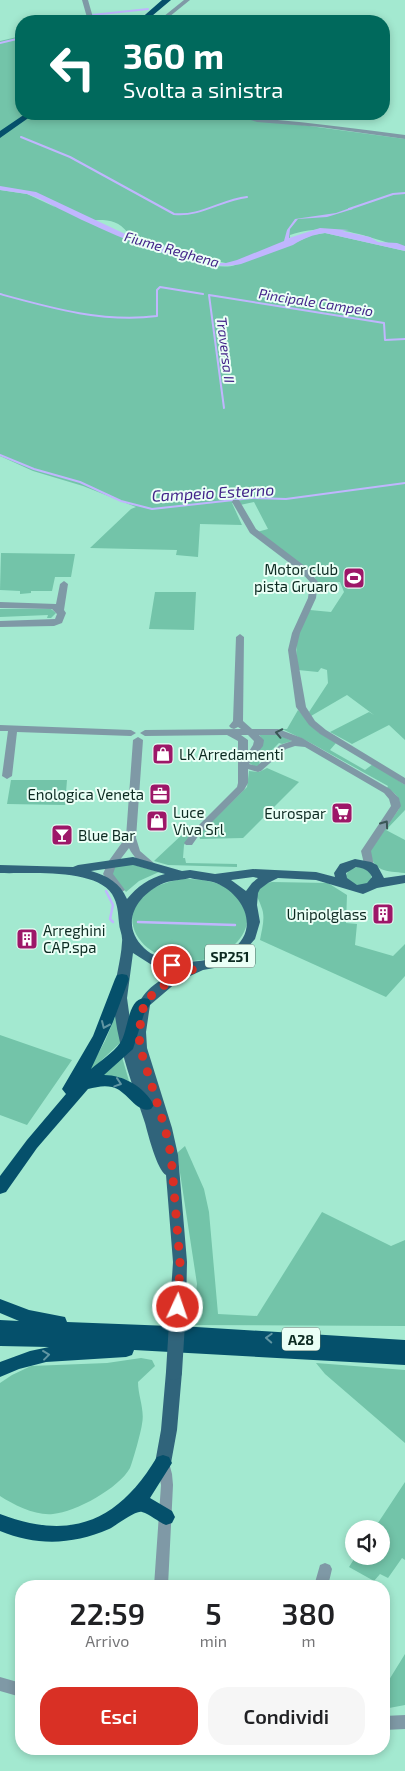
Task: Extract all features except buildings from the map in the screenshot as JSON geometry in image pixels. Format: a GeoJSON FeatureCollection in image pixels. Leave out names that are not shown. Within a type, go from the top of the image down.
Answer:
{"type":"FeatureCollection","features":[{"type":"Feature","properties":{"kind":"highway"},"geometry":{"type":"LineString","coordinates":[[149,15],[167,0]]}},
{"type":"Feature","properties":{"kind":"highway"},"geometry":{"type":"LineString","coordinates":[[156,15],[174,0]]}},
{"type":"Feature","properties":{"kind":"highway"},"geometry":{"type":"LineString","coordinates":[[0,129],[15,118]]}},
{"type":"Feature","properties":{"kind":"highway"},"geometry":{"type":"LineString","coordinates":[[0,135],[21,120]]}},
{"type":"Feature","properties":{"kind":"highway"},"geometry":{"type":"LineString","coordinates":[[0,1173],[66,1094],[81,1073],[103,1030],[122,979]]}},
{"type":"Feature","properties":{"kind":"highway"},"geometry":{"type":"LineString","coordinates":[[0,1188],[32,1144],[83,1084],[128,1045],[138,1013],[144,1003]]}},
{"type":"Feature","properties":{"kind":"highway"},"geometry":{"type":"LineString","coordinates":[[83,1084],[96,1080],[109,1080],[120,1083],[132,1089],[146,1105]]}},
{"type":"Feature","properties":{"kind":"highway"},"geometry":{"type":"LineString","coordinates":[[0,1306],[28,1317],[198,1341]]}},
{"type":"Feature","properties":{"kind":"highway","name":"A28"},"geometry":{"type":"LineString","coordinates":[[0,1327],[373,1355],[405,1360]]}},
{"type":"Feature","properties":{"kind":"highway"},"geometry":{"type":"LineString","coordinates":[[319,1340],[378,1336],[405,1339]]}},
{"type":"Feature","properties":{"kind":"highway","name":"A28"},"geometry":{"type":"LineString","coordinates":[[0,1339],[117,1342],[319,1340],[405,1347]]}},
{"type":"Feature","properties":{"kind":"highway"},"geometry":{"type":"LineString","coordinates":[[0,1370],[27,1358],[46,1354],[198,1341]]}},
{"type":"Feature","properties":{"kind":"highway"},"geometry":{"type":"LineString","coordinates":[[0,1522],[9,1527],[33,1533],[62,1534],[89,1529],[109,1521],[134,1504],[151,1484],[163,1463]]}},
{"type":"Feature","properties":{"kind":"highway"},"geometry":{"type":"LineString","coordinates":[[134,1504],[145,1504],[166,1517]]}},
{"type":"Feature","properties":{"kind":"main road","name":"SP251"},"geometry":{"type":"LineString","coordinates":[[0,870],[53,871],[82,869],[112,862],[133,861],[150,864],[180,875]]}},
{"type":"Feature","properties":{"kind":"main road"},"geometry":{"type":"LineString","coordinates":[[316,876],[341,870],[352,864],[363,864],[405,877]]}},
{"type":"Feature","properties":{"kind":"main road"},"geometry":{"type":"LineString","coordinates":[[372,868],[378,878],[375,884]]}},
{"type":"Feature","properties":{"kind":"main road"},"geometry":{"type":"LineString","coordinates":[[341,870],[340,880],[345,885]]}},
{"type":"Feature","properties":{"kind":"main road","name":"SP251"},"geometry":{"type":"LineString","coordinates":[[53,871],[93,876],[103,880],[115,889],[126,909]]}},
{"type":"Feature","properties":{"kind":"main road","name":"SP251"},"geometry":{"type":"LineString","coordinates":[[284,875],[266,878],[251,892],[254,927],[250,938],[241,949],[229,957],[214,963],[198,967],[160,962],[139,951],[129,939],[124,926],[126,909],[136,894],[148,885],[163,878],[180,875],[199,875],[217,878],[253,873],[316,876]]}},
{"type":"Feature","properties":{"kind":"main road"},"geometry":{"type":"LineString","coordinates":[[316,876],[358,889],[368,888],[375,884],[405,877]]}},
{"type":"Feature","properties":{"kind":"main road","name":"SP251"},"geometry":{"type":"LineString","coordinates":[[217,878],[237,889],[251,904]]}},
{"type":"Feature","properties":{"kind":"main road"},"geometry":{"type":"LineString","coordinates":[[129,939],[122,979],[121,1006],[128,1045],[172,1182]]}},
{"type":"Feature","properties":{"kind":"main road"},"geometry":{"type":"LineString","coordinates":[[163,1463],[170,1430],[180,1262],[171,1155],[165,1128],[140,1048],[139,1032],[144,1003],[160,987],[198,967]]}},
{"type":"Feature","properties":{"kind":"street"},"geometry":{"type":"LineString","coordinates":[[85,0],[89,15]]}},
{"type":"Feature","properties":{"kind":"street"},"geometry":{"type":"LineString","coordinates":[[168,15],[187,0]]}},
{"type":"Feature","properties":{"kind":"street"},"geometry":{"type":"LineString","coordinates":[[257,120],[320,125],[405,137]]}},
{"type":"Feature","properties":{"kind":"street"},"geometry":{"type":"LineString","coordinates":[[236,502],[253,531],[303,569],[314,582],[312,598],[296,633],[292,650],[300,702],[306,714],[312,723],[330,737],[405,782]]}},
{"type":"Feature","properties":{"kind":"street"},"geometry":{"type":"LineString","coordinates":[[0,624],[54,623],[62,617],[60,609],[64,584]]}},
{"type":"Feature","properties":{"kind":"street"},"geometry":{"type":"LineString","coordinates":[[0,605],[40,605],[54,606],[60,609]]}},
{"type":"Feature","properties":{"kind":"street"},"geometry":{"type":"LineString","coordinates":[[240,637],[238,722],[257,737],[260,742],[243,765]]}},
{"type":"Feature","properties":{"kind":"street"},"geometry":{"type":"LineString","coordinates":[[227,731],[238,722]]}},
{"type":"Feature","properties":{"kind":"street"},"geometry":{"type":"LineString","coordinates":[[0,728],[138,735],[227,731],[278,732],[289,735],[394,798],[396,806],[394,811],[366,851],[372,868]]}},
{"type":"Feature","properties":{"kind":"street"},"geometry":{"type":"LineString","coordinates":[[7,776],[13,728]]}},
{"type":"Feature","properties":{"kind":"street"},"geometry":{"type":"LineString","coordinates":[[189,843],[196,833],[241,788],[243,783],[242,740],[227,731]]}},
{"type":"Feature","properties":{"kind":"street"},"geometry":{"type":"LineString","coordinates":[[138,735],[131,837],[136,853],[150,864]]}},
{"type":"Feature","properties":{"kind":"street"},"geometry":{"type":"LineString","coordinates":[[243,765],[253,769],[261,768],[290,743],[296,742],[308,747]]}},
{"type":"Feature","properties":{"kind":"street"},"geometry":{"type":"LineString","coordinates":[[126,909],[121,891],[108,874],[112,862],[124,851],[131,837]]}},
{"type":"Feature","properties":{"kind":"street"},"geometry":{"type":"LineString","coordinates":[[161,1580],[166,1517],[166,1474],[163,1463]]}},
{"type":"Feature","properties":{"kind":"street"},"geometry":{"type":"LineString","coordinates":[[323,1580],[326,1569]]}},
{"type":"Feature","properties":{"kind":"street"},"geometry":{"type":"LineString","coordinates":[[0,1684],[15,1688]]}},
{"type":"Feature","properties":{"kind":"street"},"geometry":{"type":"LineString","coordinates":[[390,1723],[405,1722]]}},
{"type":"Feature","properties":{"kind":"green space"},"geometry":{"type":"Polygon","coordinates":[[[15,37],[15,120],[252,120],[405,139],[405,248],[362,235],[321,229],[290,235],[290,245],[312,235],[325,233],[405,251],[405,740],[389,725],[352,744],[330,732],[369,712],[374,715],[347,695],[311,716],[309,712],[328,683],[327,670],[321,668],[318,672],[298,670],[296,653],[298,639],[302,625],[310,610],[331,612],[344,592],[340,582],[317,582],[313,574],[257,532],[268,529],[254,502],[240,505],[232,503],[242,525],[200,524],[198,557],[176,555],[177,550],[90,548],[131,509],[136,507],[83,486],[33,471],[0,456],[0,190],[27,194],[55,207],[35,193],[0,187],[0,41],[15,37]],[[86,221],[117,235],[184,259],[222,267],[235,265],[202,258],[128,233],[121,226],[111,221],[86,221]]]}},
{"type":"Feature","properties":{"kind":"green space"},"geometry":{"type":"Polygon","coordinates":[[[1,553],[75,554],[71,577],[55,577],[52,591],[31,591],[31,593],[20,594],[20,591],[0,590],[1,553]]]}},
{"type":"Feature","properties":{"kind":"green space"},"geometry":{"type":"Polygon","coordinates":[[[155,592],[196,592],[194,630],[149,629],[155,592]]]}},
{"type":"Feature","properties":{"kind":"green space"},"geometry":{"type":"Polygon","coordinates":[[[0,609],[51,609],[56,613],[51,618],[47,618],[48,615],[0,617],[0,609]]]}},
{"type":"Feature","properties":{"kind":"green space"},"geometry":{"type":"Polygon","coordinates":[[[298,710],[318,732],[336,743],[330,750],[365,770],[373,764],[405,785],[405,810],[386,830],[405,840],[405,873],[386,871],[377,867],[370,851],[399,809],[400,802],[397,796],[387,788],[388,786],[282,729],[287,729],[298,710]]]}},
{"type":"Feature","properties":{"kind":"green space"},"geometry":{"type":"Polygon","coordinates":[[[259,734],[280,735],[292,741],[279,743],[259,763],[261,765],[256,767],[249,763],[263,741],[259,734]]]}},
{"type":"Feature","properties":{"kind":"green space"},"geometry":{"type":"Polygon","coordinates":[[[267,768],[299,782],[243,838],[200,839],[199,835],[201,832],[247,787],[249,771],[259,772],[267,768]]]}},
{"type":"Feature","properties":{"kind":"green space"},"geometry":{"type":"Polygon","coordinates":[[[11,780],[67,780],[65,805],[7,804],[11,780]]]}},
{"type":"Feature","properties":{"kind":"green space"},"geometry":{"type":"Polygon","coordinates":[[[187,830],[192,833],[184,845],[183,858],[185,858],[186,863],[237,864],[237,867],[168,865],[154,861],[187,830]]]}},
{"type":"Feature","properties":{"kind":"green space"},"geometry":{"type":"Polygon","coordinates":[[[127,863],[159,872],[139,881],[126,892],[113,876],[112,870],[115,865],[127,863]]]}},
{"type":"Feature","properties":{"kind":"green space"},"geometry":{"type":"Polygon","coordinates":[[[357,867],[366,869],[371,874],[371,880],[366,884],[357,886],[345,878],[349,869],[357,867]]]}},
{"type":"Feature","properties":{"kind":"green space"},"geometry":{"type":"Polygon","coordinates":[[[183,879],[216,883],[229,889],[243,903],[247,913],[247,923],[237,942],[229,949],[207,959],[181,961],[159,955],[144,944],[134,930],[133,914],[140,899],[156,887],[183,879]]]}},
{"type":"Feature","properties":{"kind":"green space"},"geometry":{"type":"Polygon","coordinates":[[[272,882],[328,883],[347,895],[346,923],[357,924],[355,945],[393,956],[405,944],[405,976],[386,997],[260,940],[263,914],[257,897],[257,890],[263,884],[272,882]]]}},
{"type":"Feature","properties":{"kind":"green space"},"geometry":{"type":"Polygon","coordinates":[[[116,1015],[122,1041],[87,1074],[105,1041],[116,1015]]]}},
{"type":"Feature","properties":{"kind":"green space"},"geometry":{"type":"Polygon","coordinates":[[[0,1035],[72,1060],[27,1125],[0,1115],[0,1035]]]}},
{"type":"Feature","properties":{"kind":"green space"},"geometry":{"type":"Polygon","coordinates":[[[122,1057],[129,1081],[118,1077],[102,1076],[122,1057]]]}},
{"type":"Feature","properties":{"kind":"green space"},"geometry":{"type":"Polygon","coordinates":[[[185,1146],[204,1189],[209,1212],[218,1314],[257,1316],[322,1212],[391,1246],[405,1240],[405,1326],[192,1325],[197,1284],[177,1153],[185,1146]]]}},
{"type":"Feature","properties":{"kind":"green space"},"geometry":{"type":"Polygon","coordinates":[[[141,1358],[152,1360],[155,1366],[138,1382],[143,1414],[139,1440],[130,1468],[117,1483],[85,1504],[53,1514],[32,1512],[0,1496],[0,1383],[31,1366],[107,1363],[141,1358]]]}},
{"type":"Feature","properties":{"kind":"green space"},"geometry":{"type":"Polygon","coordinates":[[[316,1363],[405,1370],[405,1443],[325,1374],[316,1363]]]}},
{"type":"Feature","properties":{"kind":"green space"},"geometry":{"type":"Polygon","coordinates":[[[405,1482],[405,1560],[402,1558],[388,1578],[380,1574],[375,1580],[349,1567],[350,1565],[390,1565],[390,1520],[380,1520],[405,1482]]]}},
{"type":"Feature","properties":{"kind":"green space"},"geometry":{"type":"Polygon","coordinates":[[[405,1654],[405,1705],[390,1708],[390,1678],[405,1654]]]}},
{"type":"Feature","properties":{"kind":"water","name":"Fiume Reghena"},"geometry":{"type":"Polygon","coordinates":[[[0,186],[36,192],[123,233],[217,263],[237,260],[284,241],[287,230],[295,219],[336,213],[350,208],[353,209],[327,217],[298,219],[290,229],[289,238],[320,228],[349,230],[342,231],[370,237],[378,242],[397,243],[405,246],[405,251],[325,233],[308,237],[293,245],[241,264],[221,266],[196,262],[139,245],[83,221],[40,199],[27,194],[0,190],[0,186]]]}},
{"type":"Feature","properties":{"kind":"waterway"},"geometry":{"type":"LineString","coordinates":[[92,15],[148,9]]}},
{"type":"Feature","properties":{"kind":"waterway"},"geometry":{"type":"LineString","coordinates":[[0,43],[15,39]]}},
{"type":"Feature","properties":{"kind":"waterway"},"geometry":{"type":"LineString","coordinates":[[21,137],[70,157],[174,214],[202,211],[228,201],[247,197]]}},
{"type":"Feature","properties":{"kind":"waterway"},"geometry":{"type":"LineString","coordinates":[[349,209],[393,194],[405,193]]}},
{"type":"Feature","properties":{"kind":"waterway","name":"Pincipale Campeio"},"geometry":{"type":"LineString","coordinates":[[0,294],[78,313],[137,318],[157,316],[157,290],[160,287],[203,294]]}},
{"type":"Feature","properties":{"kind":"waterway","name":"Pincipale Campeio"},"geometry":{"type":"LineString","coordinates":[[224,408],[209,295],[384,323],[385,340],[405,339]]}},
{"type":"Feature","properties":{"kind":"waterway","name":"Campeio Esterno"},"geometry":{"type":"LineString","coordinates":[[0,455],[34,469],[80,482],[121,501],[152,509],[252,498],[286,499],[405,483]]}},
{"type":"Feature","properties":{"kind":"waterway"},"geometry":{"type":"LineString","coordinates":[[106,891],[113,905],[110,919],[113,922]]}},
{"type":"Feature","properties":{"kind":"waterway"},"geometry":{"type":"LineString","coordinates":[[138,922],[235,925]]}},
{"type":"Feature","properties":{"kind":"place","name":"Motor club pista Gruaro"},"geometry":{"type":"Point","coordinates":[354,578]}},
{"type":"Feature","properties":{"kind":"place","name":"LK Arredamenti"},"geometry":{"type":"Point","coordinates":[163,754]}},
{"type":"Feature","properties":{"kind":"place","name":"Enologica Veneta"},"geometry":{"type":"Point","coordinates":[160,794]}},
{"type":"Feature","properties":{"kind":"place","name":"Eurospar"},"geometry":{"type":"Point","coordinates":[342,813]}},
{"type":"Feature","properties":{"kind":"place","name":"Luce Viva Srl"},"geometry":{"type":"Point","coordinates":[157,821]}},
{"type":"Feature","properties":{"kind":"place","name":"Blue Bar"},"geometry":{"type":"Point","coordinates":[62,835]}},
{"type":"Feature","properties":{"kind":"place","name":"Unipolglass"},"geometry":{"type":"Point","coordinates":[383,914]}},
{"type":"Feature","properties":{"kind":"place","name":"Arreghini CAP.spa"},"geometry":{"type":"Point","coordinates":[27,939]}},
{"type":"Feature","properties":{"kind":"route"},"geometry":{"type":"LineString","coordinates":[[172,965],[198,967],[160,987],[144,1003],[139,1032],[140,1048],[165,1128],[171,1155],[180,1262],[178,1307]]}},
{"type":"Feature","properties":{"kind":"water label","name":"Traversa II"},"geometry":{"type":"Point","coordinates":[226,350]}}]}
